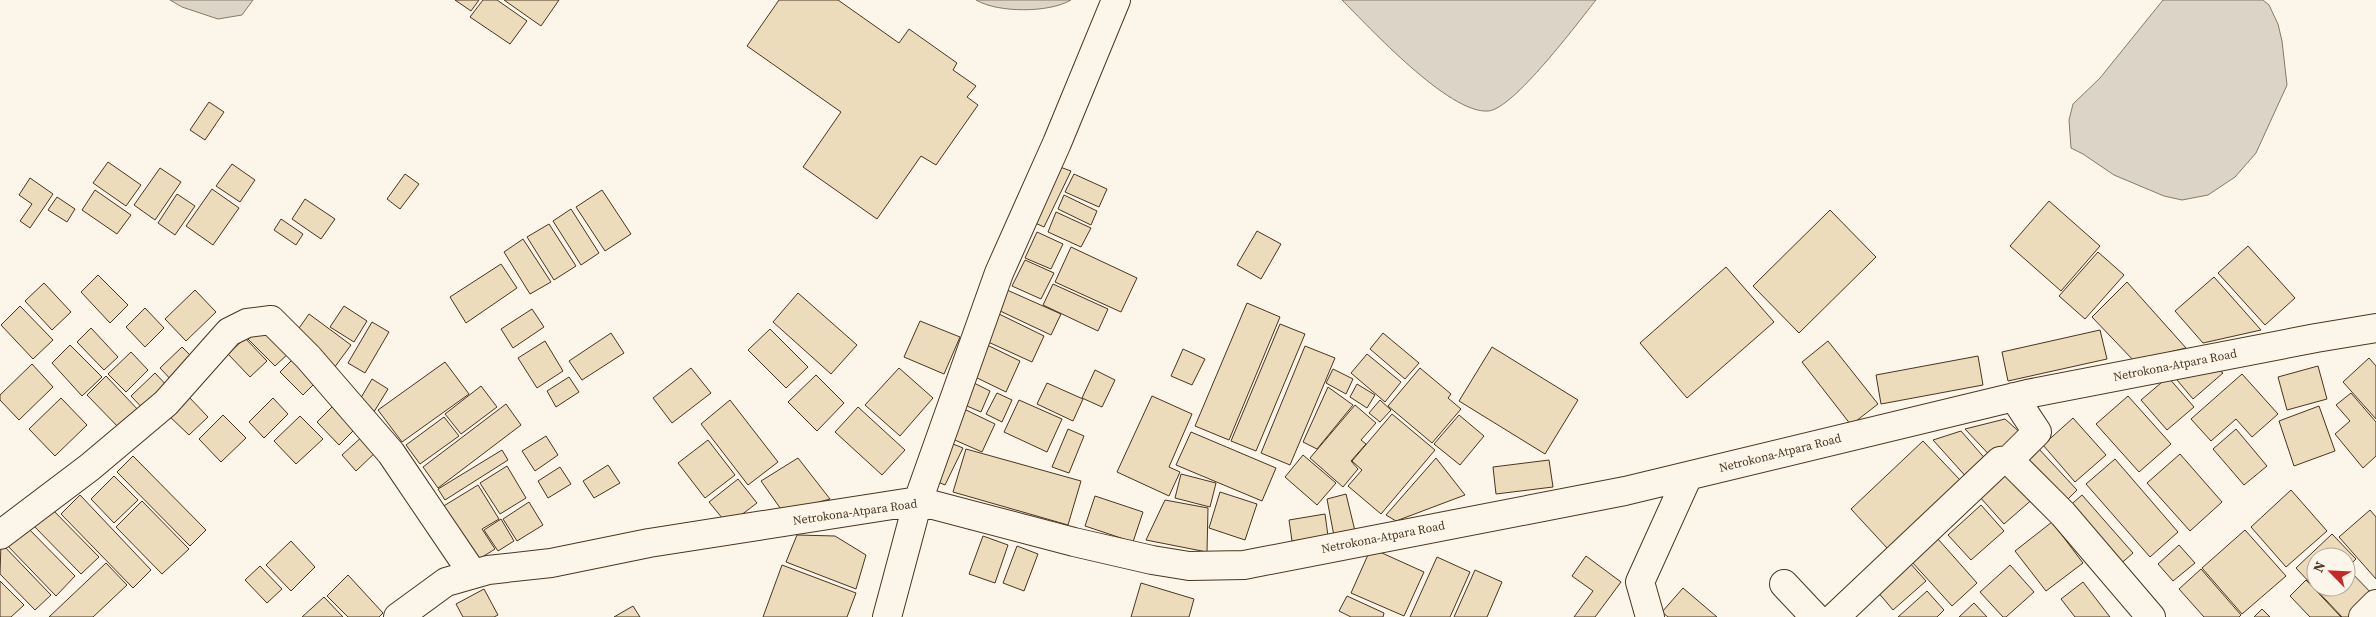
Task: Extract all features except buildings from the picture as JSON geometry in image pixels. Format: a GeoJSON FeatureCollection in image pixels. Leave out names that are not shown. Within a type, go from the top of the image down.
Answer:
{"type":"FeatureCollection","features":[{"type":"Feature","properties":{"kind":"street"},"geometry":{"type":"LineString","coordinates":[[887,617],[918,501],[999,273],[1057,143],[1116,0]]}},
{"type":"Feature","properties":{"kind":"street"},"geometry":{"type":"LineString","coordinates":[[0,535],[90,467],[166,402],[229,332],[247,323],[271,320],[308,357],[391,453],[473,574]]}},
{"type":"Feature","properties":{"kind":"street","name":"Netrokona-Atpara Road"},"geometry":{"type":"LineString","coordinates":[[398,617],[446,582],[488,570],[551,563],[649,543],[918,501],[1074,542],[1152,560],[1189,566],[1244,565],[1625,491],[2014,397],[2376,328]]}},
{"type":"Feature","properties":{"kind":"street"},"geometry":{"type":"LineString","coordinates":[[1835,617],[2000,461],[2009,460],[2037,432],[2014,397]]}},
{"type":"Feature","properties":{"kind":"street"},"geometry":{"type":"LineString","coordinates":[[2009,460],[2062,514],[2151,617]]}},
{"type":"Feature","properties":{"kind":"street"},"geometry":{"type":"LineString","coordinates":[[1650,617],[1640,582],[1688,476]]}},
{"type":"Feature","properties":{"kind":"street"},"geometry":{"type":"LineString","coordinates":[[1784,584],[1815,617]]}},
{"type":"Feature","properties":{"kind":"street"},"geometry":{"type":"LineString","coordinates":[[2362,617],[2376,604]]}},
{"type":"Feature","properties":{"kind":"shaded area"},"geometry":{"type":"Polygon","coordinates":[[[170,0],[253,0],[242,15],[218,19],[182,7],[170,0]]]}},
{"type":"Feature","properties":{"kind":"shaded area"},"geometry":{"type":"Polygon","coordinates":[[[976,0],[1071,0],[1050,7],[1024,10],[997,7],[976,0]]]}},
{"type":"Feature","properties":{"kind":"shaded area"},"geometry":{"type":"Polygon","coordinates":[[[1342,0],[1596,0],[1529,81],[1499,107],[1488,111],[1472,108],[1453,99],[1432,84],[1410,67],[1342,0]]]}},
{"type":"Feature","properties":{"kind":"shaded area"},"geometry":{"type":"Polygon","coordinates":[[[2163,0],[2263,0],[2269,5],[2278,24],[2287,85],[2256,153],[2235,177],[2208,195],[2182,200],[2164,196],[2114,175],[2071,148],[2069,120],[2073,104],[2100,78],[2163,0]]]}}]}
